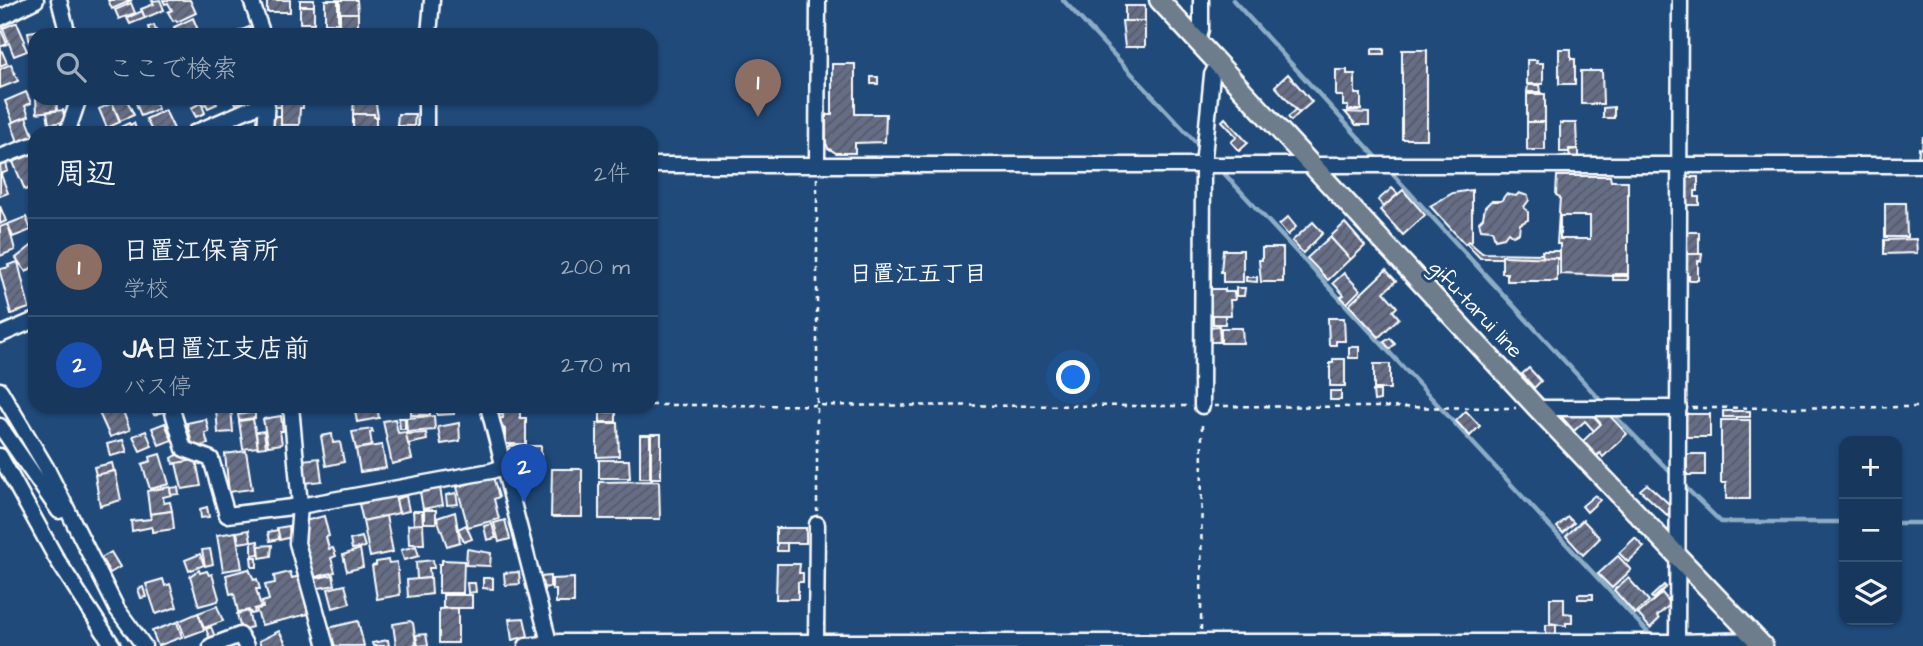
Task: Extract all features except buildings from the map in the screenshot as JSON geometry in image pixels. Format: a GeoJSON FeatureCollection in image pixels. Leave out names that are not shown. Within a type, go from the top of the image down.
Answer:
{"type":"FeatureCollection","features":[{"type":"Feature","properties":{"kind":"main road","name":"gifu-tarui line"},"geometry":{"type":"LineString","coordinates":[[1160,0],[1537,408],[1761,643]]}},
{"type":"Feature","properties":{"kind":"street"},"geometry":{"type":"LineString","coordinates":[[0,18],[36,0]]}},
{"type":"Feature","properties":{"kind":"street"},"geometry":{"type":"LineString","coordinates":[[59,0],[66,28]]}},
{"type":"Feature","properties":{"kind":"street"},"geometry":{"type":"LineString","coordinates":[[251,0],[261,28]]}},
{"type":"Feature","properties":{"kind":"street"},"geometry":{"type":"LineString","coordinates":[[430,28],[432,0]]}},
{"type":"Feature","properties":{"kind":"street"},"geometry":{"type":"LineString","coordinates":[[817,164],[818,0]]}},
{"type":"Feature","properties":{"kind":"street"},"geometry":{"type":"LineString","coordinates":[[1198,41],[1201,29],[1201,0]]}},
{"type":"Feature","properties":{"kind":"street"},"geometry":{"type":"LineString","coordinates":[[1677,644],[1680,0]]}},
{"type":"Feature","properties":{"kind":"street"},"geometry":{"type":"LineString","coordinates":[[1202,406],[1203,166],[1212,75],[1218,63]]}},
{"type":"Feature","properties":{"kind":"street"},"geometry":{"type":"LineString","coordinates":[[69,126],[77,105]]}},
{"type":"Feature","properties":{"kind":"street"},"geometry":{"type":"LineString","coordinates":[[209,126],[255,105]]}},
{"type":"Feature","properties":{"kind":"street"},"geometry":{"type":"LineString","coordinates":[[265,126],[266,105]]}},
{"type":"Feature","properties":{"kind":"street"},"geometry":{"type":"LineString","coordinates":[[426,105],[426,126]]}},
{"type":"Feature","properties":{"kind":"street"},"geometry":{"type":"LineString","coordinates":[[0,139],[3,156],[28,147]]}},
{"type":"Feature","properties":{"kind":"street"},"geometry":{"type":"LineString","coordinates":[[658,165],[1923,165]]}},
{"type":"Feature","properties":{"kind":"street"},"geometry":{"type":"LineString","coordinates":[[0,335],[28,323]]}},
{"type":"Feature","properties":{"kind":"street"},"geometry":{"type":"LineString","coordinates":[[0,390],[46,467],[117,609],[144,646]]}},
{"type":"Feature","properties":{"kind":"street"},"geometry":{"type":"LineString","coordinates":[[1537,408],[1679,408]]}},
{"type":"Feature","properties":{"kind":"street"},"geometry":{"type":"LineString","coordinates":[[173,413],[184,449],[211,459],[227,515],[300,506],[503,467]]}},
{"type":"Feature","properties":{"kind":"street"},"geometry":{"type":"LineString","coordinates":[[292,413],[300,506],[297,543],[326,646]]}},
{"type":"Feature","properties":{"kind":"street"},"geometry":{"type":"LineString","coordinates":[[490,413],[550,645]]}},
{"type":"Feature","properties":{"kind":"street"},"geometry":{"type":"LineString","coordinates":[[0,426],[65,519],[75,527]]}},
{"type":"Feature","properties":{"kind":"street"},"geometry":{"type":"LineString","coordinates":[[0,456],[56,558],[113,646]]}},
{"type":"Feature","properties":{"kind":"street"},"geometry":{"type":"LineString","coordinates":[[817,524],[817,643]]}},
{"type":"Feature","properties":{"kind":"street"},"geometry":{"type":"LineString","coordinates":[[211,646],[240,635],[246,646]]}},
{"type":"Feature","properties":{"kind":"street"},"geometry":{"type":"LineString","coordinates":[[526,646],[817,643],[1761,643]]}},
{"type":"Feature","properties":{"kind":"path"},"geometry":{"type":"LineString","coordinates":[[817,164],[817,524]]}},
{"type":"Feature","properties":{"kind":"path"},"geometry":{"type":"LineString","coordinates":[[658,405],[1537,408]]}},
{"type":"Feature","properties":{"kind":"path"},"geometry":{"type":"LineString","coordinates":[[1201,644],[1202,406]]}},
{"type":"Feature","properties":{"kind":"path"},"geometry":{"type":"LineString","coordinates":[[1679,408],[1923,407]]}},
{"type":"Feature","properties":{"kind":"waterway"},"geometry":{"type":"LineString","coordinates":[[1063,0],[1201,148]]}},
{"type":"Feature","properties":{"kind":"waterway"},"geometry":{"type":"LineString","coordinates":[[1233,0],[1381,162]]}},
{"type":"Feature","properties":{"kind":"waterway"},"geometry":{"type":"LineString","coordinates":[[1387,168],[1604,404]]}},
{"type":"Feature","properties":{"kind":"waterway"},"geometry":{"type":"LineString","coordinates":[[1221,170],[1654,639]]}},
{"type":"Feature","properties":{"kind":"waterway"},"geometry":{"type":"LineString","coordinates":[[1612,413],[1675,477]]}},
{"type":"Feature","properties":{"kind":"waterway"},"geometry":{"type":"LineString","coordinates":[[1681,483],[1721,522],[1839,522]]}},
{"type":"Feature","properties":{"kind":"waterway"},"geometry":{"type":"LineString","coordinates":[[1902,523],[1923,523]]}},
{"type":"Feature","properties":{"kind":"place","name":"日置江保育所"},"geometry":{"type":"Point","coordinates":[758,117]}},
{"type":"Feature","properties":{"kind":"place","name":"JA日置江支店前"},"geometry":{"type":"Point","coordinates":[524,502]}},
{"type":"Feature","properties":{"kind":"district","name":"日置江五丁目"},"geometry":{"type":"Point","coordinates":[918,274]}}]}
